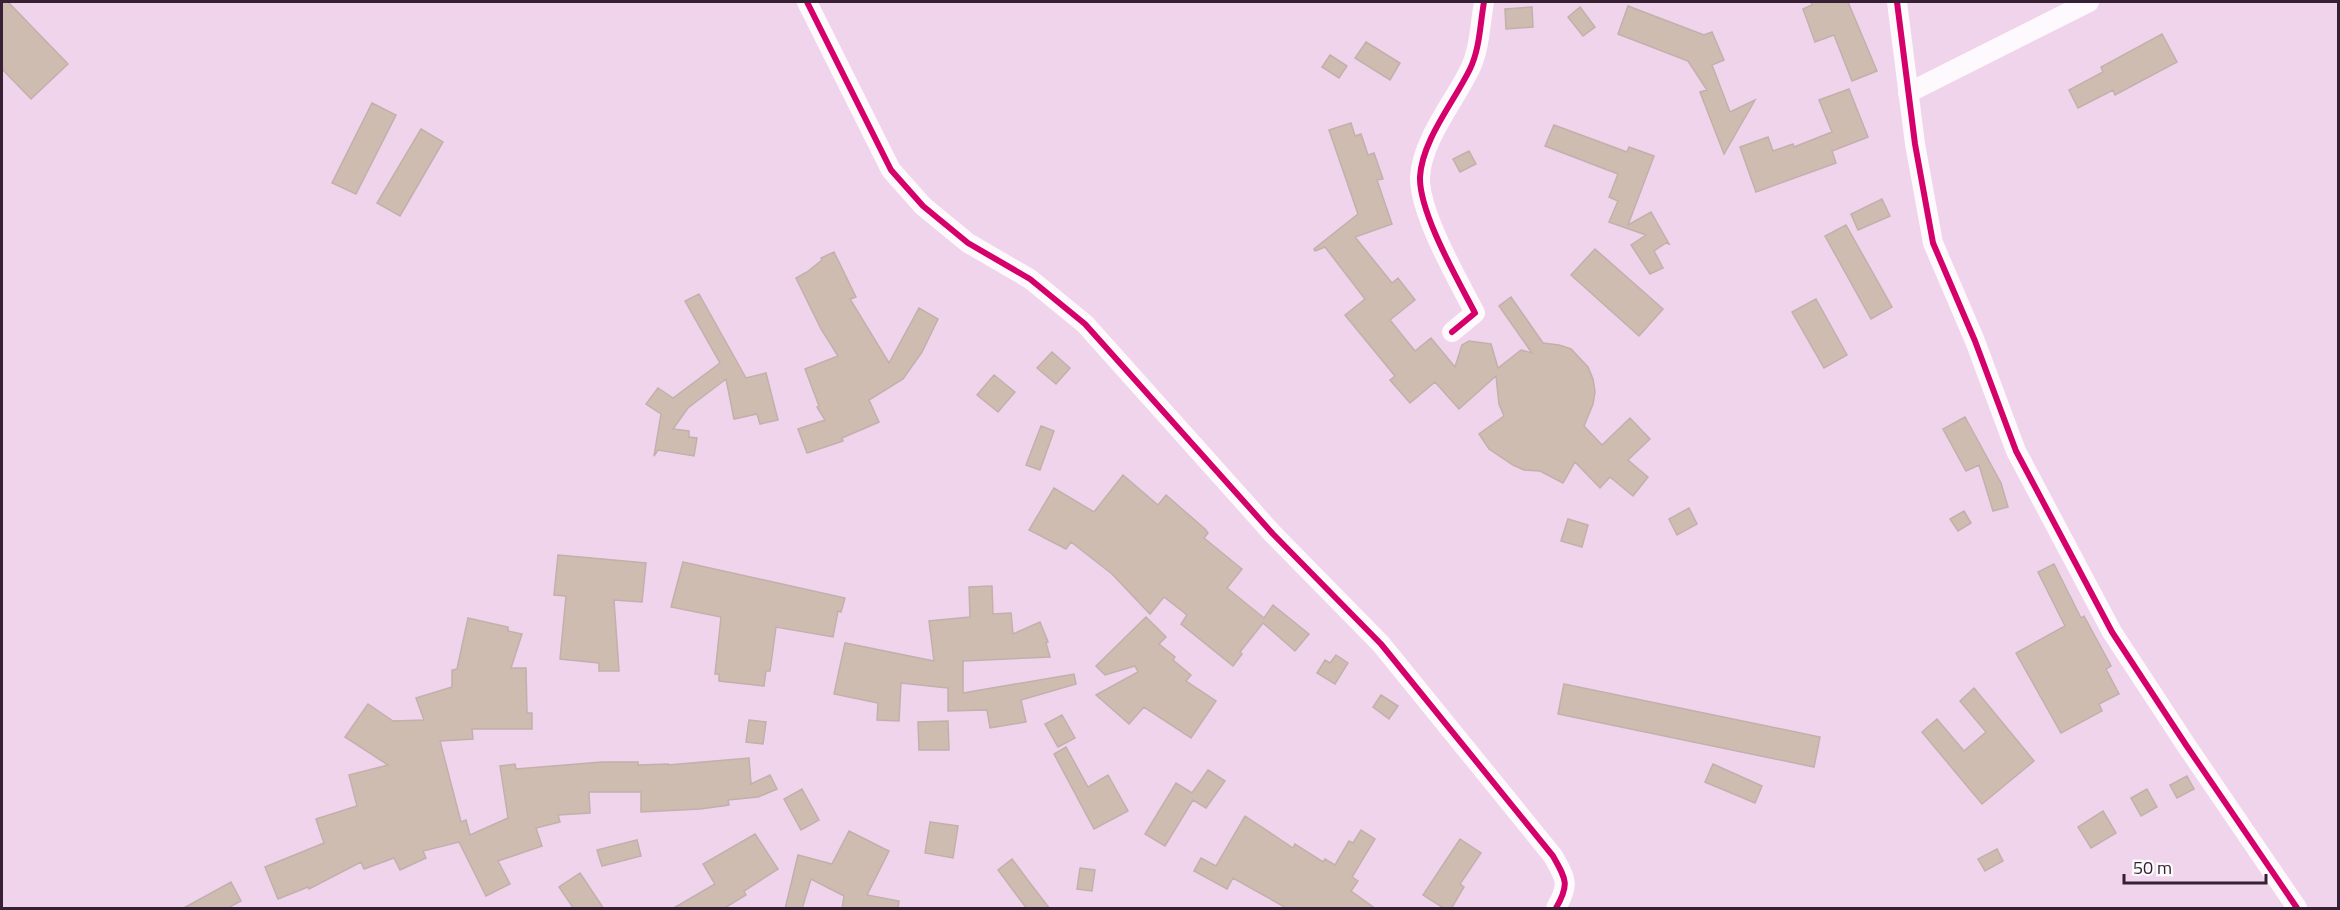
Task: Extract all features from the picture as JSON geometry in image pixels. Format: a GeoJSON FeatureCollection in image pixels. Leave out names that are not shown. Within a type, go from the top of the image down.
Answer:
{"type":"FeatureCollection","features":[{"type":"Feature","properties":{"kind":"street"},"geometry":{"type":"LineString","coordinates":[[807,2],[891,170],[923,207],[959,236],[1030,279],[1085,324],[1273,534],[1381,644],[1552,856],[1566,880],[1564,894],[1556,909]]}},
{"type":"Feature","properties":{"kind":"street"},"geometry":{"type":"LineString","coordinates":[[1452,332],[1474,313],[1426,213],[1420,177],[1430,140],[1471,67],[1478,44],[1484,2]]}},
{"type":"Feature","properties":{"kind":"street"},"geometry":{"type":"LineString","coordinates":[[1897,2],[1915,144],[1933,243],[1975,341],[2016,451],[2112,632],[2297,909]]}},
{"type":"Feature","properties":{"kind":"street"},"geometry":{"type":"LineString","coordinates":[[1908,93],[2089,2]]}},
{"type":"Feature","properties":{"kind":"building"},"geometry":{"type":"Polygon","coordinates":[[[2,2],[8,2],[68,64],[31,99],[2,69],[2,2]]]}},
{"type":"Feature","properties":{"kind":"building"},"geometry":{"type":"Polygon","coordinates":[[[1811,2],[1848,2],[1877,71],[1852,81],[1834,35],[1815,42],[1803,9],[1812,5],[1811,2]]]}},
{"type":"Feature","properties":{"kind":"building"},"geometry":{"type":"Polygon","coordinates":[[[1628,6],[1704,35],[1712,32],[1724,60],[1712,65],[1730,112],[1755,100],[1724,154],[1700,92],[1707,90],[1688,61],[1618,34],[1628,6]]]}},
{"type":"Feature","properties":{"kind":"building"},"geometry":{"type":"Polygon","coordinates":[[[1532,7],[1533,27],[1506,29],[1505,9],[1532,7]]]}},
{"type":"Feature","properties":{"kind":"building"},"geometry":{"type":"Polygon","coordinates":[[[1580,7],[1595,27],[1583,36],[1568,17],[1580,7]]]}},
{"type":"Feature","properties":{"kind":"building"},"geometry":{"type":"Polygon","coordinates":[[[2162,34],[2177,62],[2115,95],[2113,90],[2078,108],[2069,90],[2103,72],[2101,67],[2162,34]]]}},
{"type":"Feature","properties":{"kind":"building"},"geometry":{"type":"Polygon","coordinates":[[[1366,42],[1400,63],[1390,80],[1355,58],[1366,42]]]}},
{"type":"Feature","properties":{"kind":"building"},"geometry":{"type":"Polygon","coordinates":[[[1330,55],[1347,66],[1339,78],[1322,67],[1330,55]]]}},
{"type":"Feature","properties":{"kind":"building"},"geometry":{"type":"Polygon","coordinates":[[[1849,89],[1868,137],[1832,151],[1836,163],[1756,192],[1740,147],[1768,137],[1773,151],[1793,144],[1794,147],[1832,132],[1819,100],[1849,89]]]}},
{"type":"Feature","properties":{"kind":"building"},"geometry":{"type":"Polygon","coordinates":[[[372,103],[396,115],[356,194],[332,183],[372,103]]]}},
{"type":"Feature","properties":{"kind":"building"},"geometry":{"type":"Polygon","coordinates":[[[1351,123],[1355,136],[1361,134],[1368,155],[1374,153],[1383,179],[1377,180],[1392,224],[1355,237],[1392,283],[1398,278],[1415,300],[1390,320],[1415,351],[1431,338],[1455,367],[1462,345],[1469,341],[1491,344],[1498,368],[1521,350],[1532,353],[1499,306],[1511,297],[1543,343],[1571,349],[1588,367],[1595,392],[1584,426],[1602,445],[1630,418],[1650,439],[1628,460],[1648,477],[1633,496],[1610,477],[1600,488],[1575,462],[1563,483],[1540,471],[1524,470],[1513,465],[1489,449],[1479,434],[1504,416],[1499,404],[1496,376],[1459,409],[1435,382],[1410,403],[1390,380],[1395,376],[1345,315],[1365,299],[1325,247],[1315,251],[1314,249],[1358,214],[1329,130],[1351,123]]]}},
{"type":"Feature","properties":{"kind":"building"},"geometry":{"type":"Polygon","coordinates":[[[1554,125],[1627,152],[1629,147],[1654,156],[1628,225],[1651,212],[1669,244],[1666,243],[1654,251],[1663,268],[1650,274],[1631,245],[1646,235],[1609,222],[1618,201],[1609,197],[1618,174],[1545,146],[1554,125]]]}},
{"type":"Feature","properties":{"kind":"building"},"geometry":{"type":"Polygon","coordinates":[[[421,129],[443,142],[400,216],[377,203],[421,129]]]}},
{"type":"Feature","properties":{"kind":"building"},"geometry":{"type":"Polygon","coordinates":[[[1469,151],[1476,164],[1460,172],[1453,159],[1469,151]]]}},
{"type":"Feature","properties":{"kind":"building"},"geometry":{"type":"Polygon","coordinates":[[[1882,199],[1890,216],[1858,230],[1851,214],[1882,199]]]}},
{"type":"Feature","properties":{"kind":"building"},"geometry":{"type":"Polygon","coordinates":[[[1846,225],[1892,307],[1871,319],[1825,236],[1846,225]]]}},
{"type":"Feature","properties":{"kind":"building"},"geometry":{"type":"Polygon","coordinates":[[[1595,249],[1663,309],[1639,336],[1571,275],[1595,249]]]}},
{"type":"Feature","properties":{"kind":"building"},"geometry":{"type":"Polygon","coordinates":[[[834,252],[856,297],[850,299],[889,363],[919,308],[938,319],[922,352],[903,379],[869,400],[879,422],[842,438],[843,441],[807,453],[798,429],[825,420],[817,407],[819,406],[805,369],[838,356],[821,329],[796,278],[822,260],[821,258],[834,252]]]}},
{"type":"Feature","properties":{"kind":"building"},"geometry":{"type":"Polygon","coordinates":[[[699,294],[746,378],[766,373],[778,420],[760,424],[757,414],[734,419],[726,379],[688,408],[673,429],[689,431],[689,437],[697,438],[694,456],[658,450],[654,456],[661,414],[646,404],[658,388],[673,398],[720,363],[685,301],[699,294]]]}},
{"type":"Feature","properties":{"kind":"building"},"geometry":{"type":"Polygon","coordinates":[[[1816,299],[1847,355],[1824,368],[1792,312],[1816,299]]]}},
{"type":"Feature","properties":{"kind":"building"},"geometry":{"type":"Polygon","coordinates":[[[1052,352],[1070,368],[1056,384],[1037,368],[1052,352]]]}},
{"type":"Feature","properties":{"kind":"building"},"geometry":{"type":"Polygon","coordinates":[[[994,375],[1015,392],[998,412],[977,395],[994,375]]]}},
{"type":"Feature","properties":{"kind":"building"},"geometry":{"type":"Polygon","coordinates":[[[1965,417],[2001,483],[2008,507],[1993,511],[1979,465],[1966,471],[1943,429],[1965,417]]]}},
{"type":"Feature","properties":{"kind":"building"},"geometry":{"type":"Polygon","coordinates":[[[1041,426],[1054,431],[1040,470],[1026,465],[1041,426]]]}},
{"type":"Feature","properties":{"kind":"building"},"geometry":{"type":"Polygon","coordinates":[[[1123,475],[1158,505],[1166,495],[1205,529],[1208,533],[1204,538],[1242,569],[1227,588],[1264,618],[1273,605],[1309,634],[1295,651],[1263,623],[1240,652],[1242,654],[1233,666],[1181,624],[1187,615],[1164,597],[1150,614],[1112,574],[1071,542],[1066,549],[1029,530],[1054,488],[1094,512],[1123,475]]]}},
{"type":"Feature","properties":{"kind":"building"},"geometry":{"type":"Polygon","coordinates":[[[1689,508],[1697,524],[1677,535],[1669,519],[1689,508]]]}},
{"type":"Feature","properties":{"kind":"building"},"geometry":{"type":"Polygon","coordinates":[[[1964,511],[1971,523],[1958,531],[1950,519],[1964,511]]]}},
{"type":"Feature","properties":{"kind":"building"},"geometry":{"type":"Polygon","coordinates":[[[1568,519],[1588,525],[1582,547],[1561,541],[1568,519]]]}},
{"type":"Feature","properties":{"kind":"building"},"geometry":{"type":"Polygon","coordinates":[[[558,555],[646,563],[642,602],[614,600],[619,671],[599,671],[599,663],[560,659],[566,596],[554,595],[558,555]]]}},
{"type":"Feature","properties":{"kind":"building"},"geometry":{"type":"Polygon","coordinates":[[[683,562],[845,598],[841,612],[838,611],[833,637],[776,627],[770,671],[766,671],[764,686],[719,681],[719,674],[715,674],[721,617],[671,607],[683,562]]]}},
{"type":"Feature","properties":{"kind":"building"},"geometry":{"type":"Polygon","coordinates":[[[2054,564],[2081,618],[2084,616],[2111,666],[2106,669],[2119,694],[2099,704],[2102,711],[2061,733],[2016,653],[2065,626],[2038,572],[2054,564]]]}},
{"type":"Feature","properties":{"kind":"building"},"geometry":{"type":"Polygon","coordinates":[[[992,586],[993,614],[1011,613],[1013,634],[1040,622],[1048,642],[1046,643],[1050,657],[963,661],[963,693],[1074,674],[1076,684],[1021,700],[1026,722],[990,728],[987,710],[948,711],[948,688],[901,683],[899,721],[877,720],[878,703],[834,694],[845,643],[934,661],[929,621],[970,617],[969,587],[992,586]]]}},
{"type":"Feature","properties":{"kind":"building"},"geometry":{"type":"Polygon","coordinates":[[[1146,617],[1166,637],[1159,644],[1191,675],[1186,681],[1216,701],[1191,738],[1144,707],[1129,724],[1096,695],[1138,672],[1135,666],[1105,675],[1096,666],[1146,617]]]}},
{"type":"Feature","properties":{"kind":"building"},"geometry":{"type":"Polygon","coordinates":[[[468,618],[508,627],[508,631],[522,634],[511,668],[526,668],[527,713],[532,713],[532,729],[472,729],[473,739],[440,741],[461,822],[466,820],[470,835],[508,818],[500,766],[515,764],[516,769],[602,762],[668,765],[749,758],[751,784],[770,775],[777,789],[758,797],[728,800],[729,805],[641,812],[641,792],[589,792],[590,813],[558,815],[560,822],[536,828],[542,846],[498,861],[510,884],[486,896],[459,842],[423,851],[426,858],[400,870],[394,858],[364,869],[361,862],[309,889],[308,887],[278,899],[265,867],[324,843],[316,819],[357,806],[349,775],[388,765],[345,737],[368,704],[393,721],[424,720],[416,698],[452,687],[452,670],[457,669],[468,618]]]}},
{"type":"Feature","properties":{"kind":"building"},"geometry":{"type":"Polygon","coordinates":[[[1336,655],[1348,663],[1335,684],[1317,673],[1325,660],[1330,663],[1336,655]]]}},
{"type":"Feature","properties":{"kind":"building"},"geometry":{"type":"Polygon","coordinates":[[[1564,684],[1820,737],[1814,767],[1558,714],[1564,684]]]}},
{"type":"Feature","properties":{"kind":"building"},"geometry":{"type":"Polygon","coordinates":[[[1974,688],[2034,761],[1982,804],[1922,732],[1937,719],[1964,751],[1986,732],[1960,701],[1974,688]]]}},
{"type":"Feature","properties":{"kind":"building"},"geometry":{"type":"Polygon","coordinates":[[[1381,695],[1398,706],[1389,719],[1373,707],[1381,695]]]}},
{"type":"Feature","properties":{"kind":"building"},"geometry":{"type":"Polygon","coordinates":[[[1062,715],[1075,738],[1058,747],[1045,724],[1062,715]]]}},
{"type":"Feature","properties":{"kind":"building"},"geometry":{"type":"Polygon","coordinates":[[[749,720],[766,722],[763,744],[746,742],[749,720]]]}},
{"type":"Feature","properties":{"kind":"building"},"geometry":{"type":"Polygon","coordinates":[[[948,721],[949,750],[919,750],[918,722],[948,721]]]}},
{"type":"Feature","properties":{"kind":"building"},"geometry":{"type":"Polygon","coordinates":[[[1066,747],[1088,787],[1108,775],[1128,811],[1094,829],[1054,754],[1066,747]]]}},
{"type":"Feature","properties":{"kind":"building"},"geometry":{"type":"Polygon","coordinates":[[[1713,764],[1762,786],[1755,803],[1705,782],[1713,764]]]}},
{"type":"Feature","properties":{"kind":"building"},"geometry":{"type":"Polygon","coordinates":[[[1208,770],[1225,781],[1206,808],[1193,800],[1165,846],[1145,834],[1176,783],[1192,793],[1208,770]]]}},
{"type":"Feature","properties":{"kind":"building"},"geometry":{"type":"Polygon","coordinates":[[[2187,776],[2194,789],[2177,798],[2170,785],[2187,776]]]}},
{"type":"Feature","properties":{"kind":"building"},"geometry":{"type":"Polygon","coordinates":[[[802,789],[819,820],[801,830],[784,799],[802,789]]]}},
{"type":"Feature","properties":{"kind":"building"},"geometry":{"type":"Polygon","coordinates":[[[2147,789],[2157,807],[2141,816],[2131,798],[2147,789]]]}},
{"type":"Feature","properties":{"kind":"building"},"geometry":{"type":"Polygon","coordinates":[[[2103,811],[2116,833],[2091,848],[2078,827],[2103,811]]]}},
{"type":"Feature","properties":{"kind":"building"},"geometry":{"type":"Polygon","coordinates":[[[1245,816],[1293,848],[1295,844],[1323,862],[1325,859],[1335,865],[1349,841],[1353,843],[1361,830],[1375,839],[1352,877],[1358,881],[1351,891],[1376,909],[1288,909],[1233,878],[1227,889],[1194,871],[1201,858],[1216,866],[1245,816]]]}},
{"type":"Feature","properties":{"kind":"building"},"geometry":{"type":"Polygon","coordinates":[[[930,822],[958,826],[953,858],[925,853],[930,822]]]}},
{"type":"Feature","properties":{"kind":"building"},"geometry":{"type":"Polygon","coordinates":[[[849,831],[889,851],[867,895],[899,901],[898,909],[842,909],[844,896],[811,879],[802,909],[785,909],[798,855],[832,864],[849,831]]]}},
{"type":"Feature","properties":{"kind":"building"},"geometry":{"type":"Polygon","coordinates":[[[755,834],[778,869],[744,891],[746,895],[723,909],[672,909],[715,884],[703,864],[755,834]]]}},
{"type":"Feature","properties":{"kind":"building"},"geometry":{"type":"Polygon","coordinates":[[[1460,839],[1481,853],[1460,884],[1464,887],[1451,909],[1445,909],[1423,895],[1460,839]]]}},
{"type":"Feature","properties":{"kind":"building"},"geometry":{"type":"Polygon","coordinates":[[[637,840],[641,856],[602,866],[597,850],[637,840]]]}},
{"type":"Feature","properties":{"kind":"building"},"geometry":{"type":"Polygon","coordinates":[[[1997,849],[2003,861],[1985,871],[1978,859],[1997,849]]]}},
{"type":"Feature","properties":{"kind":"building"},"geometry":{"type":"Polygon","coordinates":[[[1012,859],[1050,909],[1027,909],[998,870],[1012,859]]]}},
{"type":"Feature","properties":{"kind":"building"},"geometry":{"type":"Polygon","coordinates":[[[1080,868],[1095,870],[1092,891],[1077,889],[1080,868]]]}},
{"type":"Feature","properties":{"kind":"building"},"geometry":{"type":"Polygon","coordinates":[[[580,873],[604,909],[574,909],[559,887],[580,873]]]}},
{"type":"Feature","properties":{"kind":"building"},"geometry":{"type":"Polygon","coordinates":[[[231,882],[241,901],[226,909],[182,909],[231,882]]]}},
{"type":"Feature","properties":{"kind":"cycle path"},"geometry":{"type":"LineString","coordinates":[[807,2],[891,170],[923,206],[968,243],[1030,279],[1085,324],[1273,534],[1381,644],[1553,856],[1565,882],[1556,908]]}},
{"type":"Feature","properties":{"kind":"cycle path"},"geometry":{"type":"LineString","coordinates":[[1452,332],[1475,313],[1432,227],[1421,192],[1420,177],[1422,163],[1432,135],[1473,61],[1484,2]]}},
{"type":"Feature","properties":{"kind":"cycle path"},"geometry":{"type":"LineString","coordinates":[[1897,2],[1915,144],[1933,243],[1975,341],[2016,451],[2112,632],[2297,908]]}}]}
